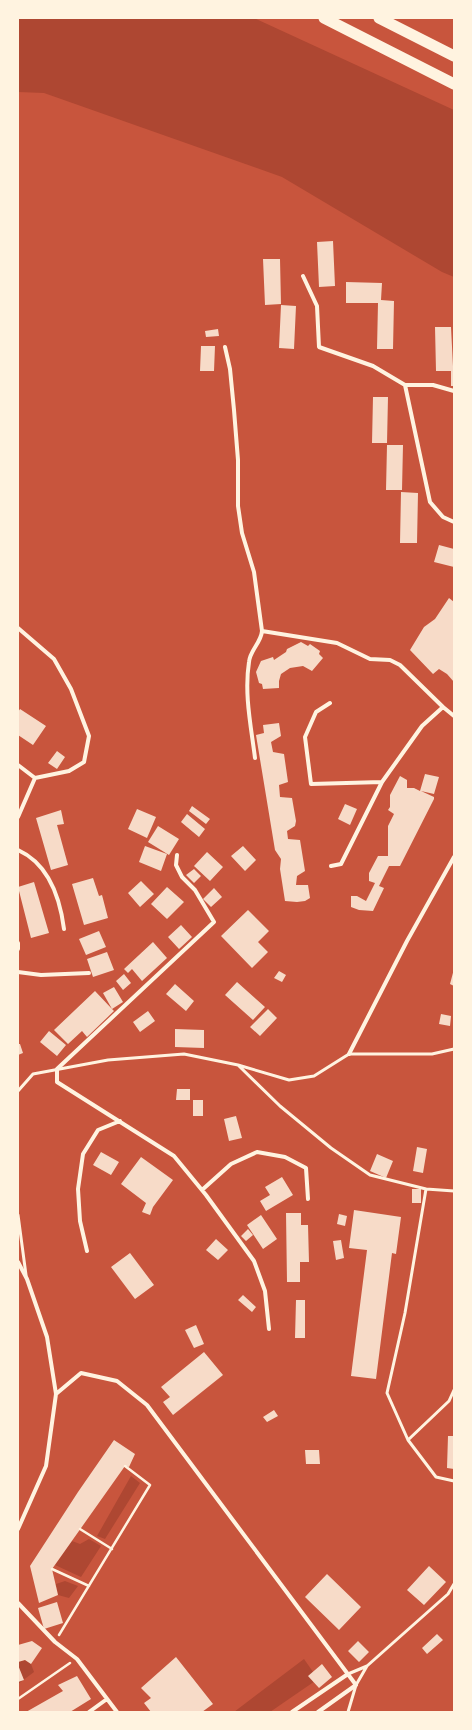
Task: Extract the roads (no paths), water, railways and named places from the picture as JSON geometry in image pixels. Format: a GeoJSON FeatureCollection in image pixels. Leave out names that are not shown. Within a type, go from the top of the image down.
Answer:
{"type":"FeatureCollection","features":[{"type":"Feature","properties":{"kind":"highway"},"geometry":{"type":"LineString","coordinates":[[324,18],[454,84]]}},
{"type":"Feature","properties":{"kind":"highway"},"geometry":{"type":"LineString","coordinates":[[379,18],[454,56]]}},
{"type":"Feature","properties":{"kind":"street"},"geometry":{"type":"LineString","coordinates":[[303,276],[317,306],[319,347],[373,366],[405,385],[433,386],[454,391]]}},
{"type":"Feature","properties":{"kind":"street"},"geometry":{"type":"LineString","coordinates":[[225,347],[230,369],[234,410],[238,460],[238,506],[242,533],[254,572],[262,631],[261,640],[253,650],[249,661],[247,706],[255,758]]}},
{"type":"Feature","properties":{"kind":"street"},"geometry":{"type":"LineString","coordinates":[[405,385],[430,502],[443,518],[454,522]]}},
{"type":"Feature","properties":{"kind":"street"},"geometry":{"type":"LineString","coordinates":[[18,628],[54,658],[71,689],[88,736],[84,762],[69,772],[35,778],[18,765]]}},
{"type":"Feature","properties":{"kind":"street"},"geometry":{"type":"LineString","coordinates":[[262,631],[337,643],[370,658],[390,660],[400,665],[443,708],[454,716]]}},
{"type":"Feature","properties":{"kind":"street"},"geometry":{"type":"LineString","coordinates":[[330,703],[316,712],[305,737],[311,784],[382,782]]}},
{"type":"Feature","properties":{"kind":"street"},"geometry":{"type":"LineString","coordinates":[[331,866],[341,864],[382,782],[422,726],[443,708]]}},
{"type":"Feature","properties":{"kind":"street"},"geometry":{"type":"LineString","coordinates":[[18,817],[35,778]]}},
{"type":"Feature","properties":{"kind":"street"},"geometry":{"type":"LineString","coordinates":[[18,850],[28,854],[49,877],[62,911],[64,929]]}},
{"type":"Feature","properties":{"kind":"street"},"geometry":{"type":"LineString","coordinates":[[177,855],[176,865],[182,877],[195,890],[214,922],[57,1069],[57,1082],[174,1156],[202,1190],[254,1261],[265,1291],[269,1329]]}},
{"type":"Feature","properties":{"kind":"street"},"geometry":{"type":"LineString","coordinates":[[349,1054],[407,941],[454,857]]}},
{"type":"Feature","properties":{"kind":"street"},"geometry":{"type":"LineString","coordinates":[[18,944],[18,949]]}},
{"type":"Feature","properties":{"kind":"street"},"geometry":{"type":"LineString","coordinates":[[18,972],[41,975],[89,973]]}},
{"type":"Feature","properties":{"kind":"street"},"geometry":{"type":"LineString","coordinates":[[87,1252],[80,1221],[78,1189],[84,1154],[98,1130],[120,1121]]}},
{"type":"Feature","properties":{"kind":"street"},"geometry":{"type":"LineString","coordinates":[[202,1190],[231,1164],[257,1152],[285,1157],[306,1168],[308,1199]]}},
{"type":"Feature","properties":{"kind":"street"},"geometry":{"type":"LineString","coordinates":[[18,1262],[26,1279],[47,1337],[56,1394],[46,1466],[18,1529]]}},
{"type":"Feature","properties":{"kind":"street"},"geometry":{"type":"LineString","coordinates":[[56,1394],[80,1373],[116,1381],[147,1405],[356,1686],[318,1712]]}},
{"type":"Feature","properties":{"kind":"street"},"geometry":{"type":"LineString","coordinates":[[18,1603],[55,1642],[77,1659],[117,1712]]}},
{"type":"Feature","properties":{"kind":"street"},"geometry":{"type":"LineString","coordinates":[[292,1712],[348,1674]]}},
{"type":"Feature","properties":{"kind":"street"},"geometry":{"type":"LineString","coordinates":[[89,1712],[107,1699]]}},
{"type":"Feature","properties":{"kind":"lane"},"geometry":{"type":"LineString","coordinates":[[18,1091],[34,1074],[108,1060],[184,1054],[238,1065],[289,1080],[314,1076],[349,1054],[432,1054],[454,1049]]}},
{"type":"Feature","properties":{"kind":"lane"},"geometry":{"type":"LineString","coordinates":[[238,1065],[280,1106],[331,1148],[370,1175],[426,1189],[454,1191]]}},
{"type":"Feature","properties":{"kind":"lane"},"geometry":{"type":"LineString","coordinates":[[426,1189],[405,1313],[387,1393],[408,1440],[436,1477],[454,1481]]}},
{"type":"Feature","properties":{"kind":"lane"},"geometry":{"type":"LineString","coordinates":[[18,1215],[26,1279]]}},
{"type":"Feature","properties":{"kind":"lane"},"geometry":{"type":"LineString","coordinates":[[408,1440],[449,1401],[454,1390]]}},
{"type":"Feature","properties":{"kind":"lane"},"geometry":{"type":"LineString","coordinates":[[348,1674],[367,1666],[448,1594],[454,1584]]}},
{"type":"Feature","properties":{"kind":"lane"},"geometry":{"type":"LineString","coordinates":[[348,1712],[356,1686],[367,1666]]}}]}
